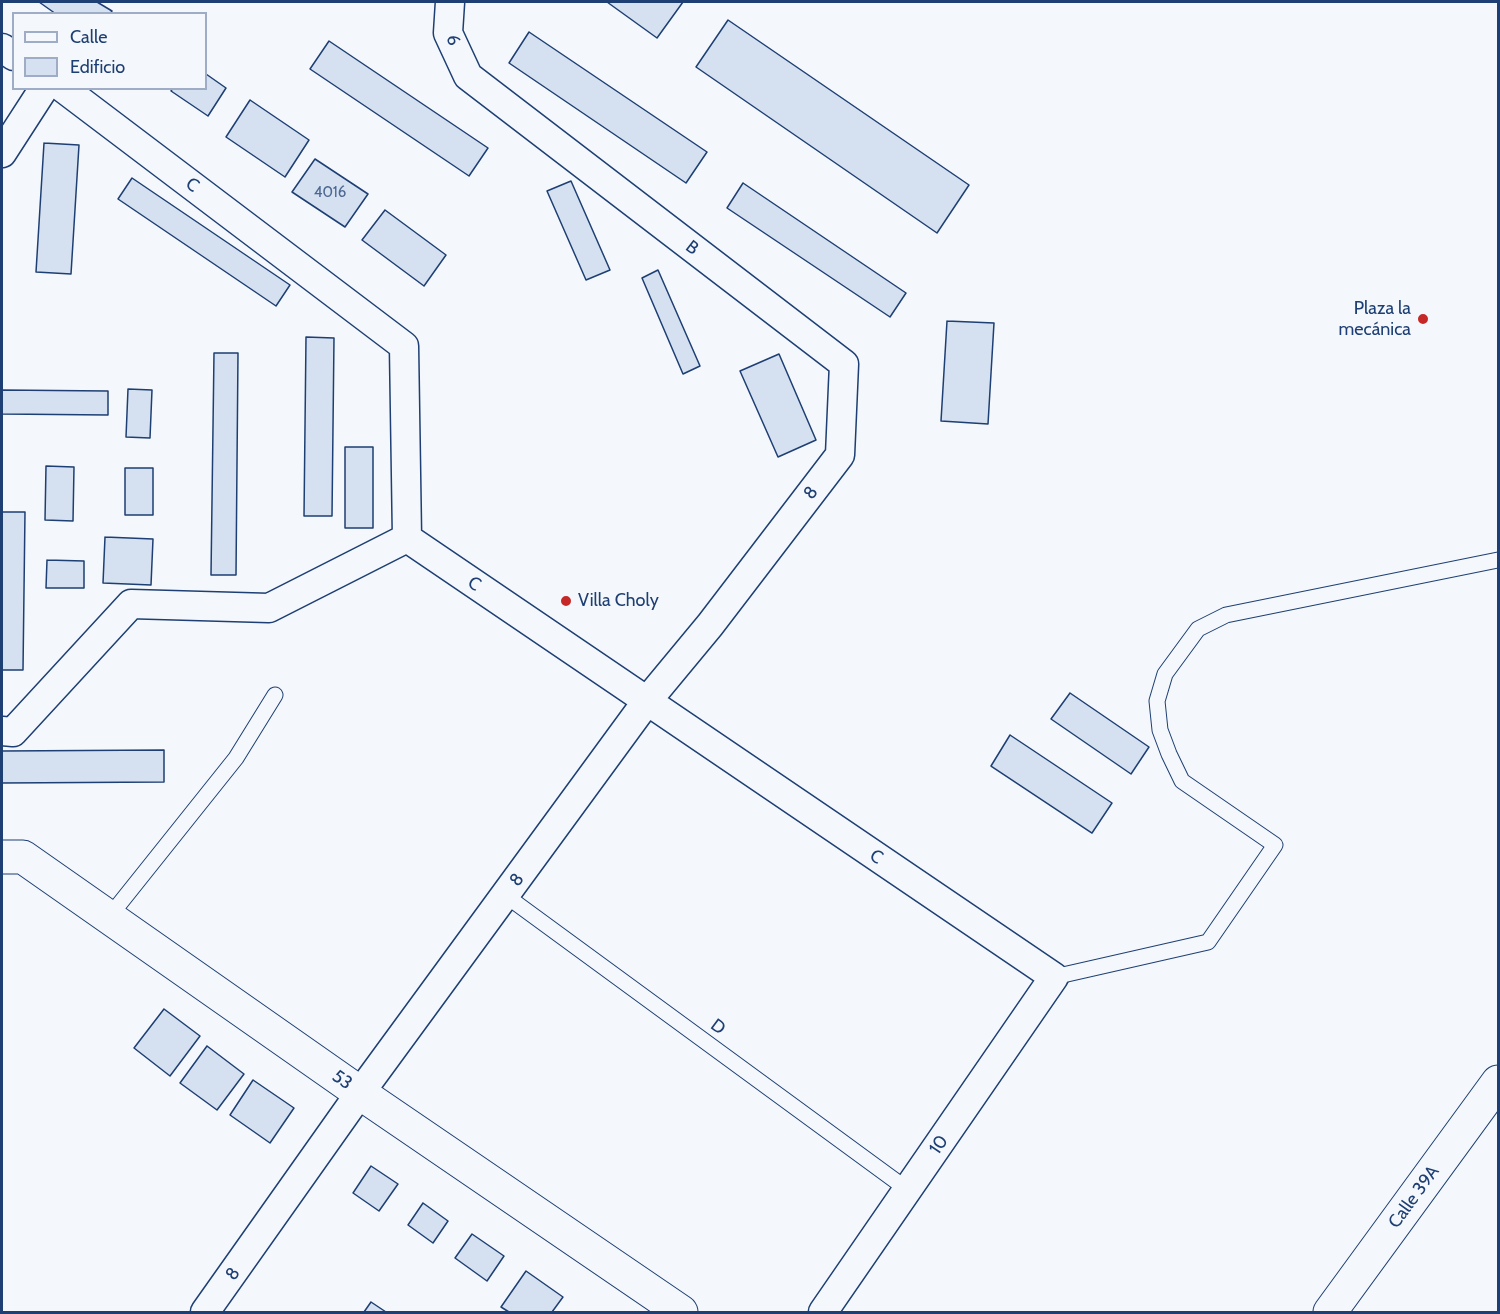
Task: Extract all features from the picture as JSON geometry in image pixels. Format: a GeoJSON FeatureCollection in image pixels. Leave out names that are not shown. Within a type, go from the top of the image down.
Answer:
{"type":"FeatureCollection","features":[{"type":"Feature","properties":{"kind":"street","name":"6"},"geometry":{"type":"LineString","coordinates":[[450,2],[448,33],[468,75]]}},
{"type":"Feature","properties":{"kind":"street","name":"B"},"geometry":{"type":"LineString","coordinates":[[468,75],[844,364],[840,455]]}},
{"type":"Feature","properties":{"kind":"street"},"geometry":{"type":"LineString","coordinates":[[2,153],[43,90]]}},
{"type":"Feature","properties":{"kind":"street","name":"C"},"geometry":{"type":"LineString","coordinates":[[66,90],[404,346],[407,538],[1054,977]]}},
{"type":"Feature","properties":{"kind":"street","name":"8"},"geometry":{"type":"LineString","coordinates":[[205,1312],[360,1093],[647,701],[710,625],[840,455]]}},
{"type":"Feature","properties":{"kind":"street"},"geometry":{"type":"LineString","coordinates":[[2,731],[13,732],[131,604],[268,608],[407,538]]}},
{"type":"Feature","properties":{"kind":"street","name":"53"},"geometry":{"type":"LineString","coordinates":[[2,857],[23,857],[360,1093],[681,1312]]}},
{"type":"Feature","properties":{"kind":"street","name":"10"},"geometry":{"type":"LineString","coordinates":[[823,1312],[1054,977]]}},
{"type":"Feature","properties":{"kind":"street","name":"Calle 39A"},"geometry":{"type":"LineString","coordinates":[[1330,1312],[1498,1082]]}},
{"type":"Feature","properties":{"kind":"lane"},"geometry":{"type":"LineString","coordinates":[[1054,977],[1208,942],[1275,845],[1182,781],[1160,730],[1157,701],[1165,674],[1198,628],[1227,615],[1498,560]]}},
{"type":"Feature","properties":{"kind":"lane"},"geometry":{"type":"LineString","coordinates":[[109,917],[236,758],[275,695]]}},
{"type":"Feature","properties":{"kind":"lane","name":"D"},"geometry":{"type":"LineString","coordinates":[[505,895],[908,1190]]}},
{"type":"Feature","properties":{"kind":"building"},"geometry":{"type":"Polygon","coordinates":[[[39,2],[97,2],[112,11],[111,12],[53,12],[39,2]]]}},
{"type":"Feature","properties":{"kind":"building"},"geometry":{"type":"Polygon","coordinates":[[[607,2],[683,2],[657,38],[607,2]]]}},
{"type":"Feature","properties":{"kind":"building"},"geometry":{"type":"Polygon","coordinates":[[[728,20],[969,185],[937,233],[696,67],[728,20]]]}},
{"type":"Feature","properties":{"kind":"building"},"geometry":{"type":"Polygon","coordinates":[[[529,32],[707,152],[686,183],[509,63],[529,32]]]}},
{"type":"Feature","properties":{"kind":"building"},"geometry":{"type":"Polygon","coordinates":[[[329,41],[488,148],[469,176],[310,69],[329,41]]]}},
{"type":"Feature","properties":{"kind":"building"},"geometry":{"type":"Polygon","coordinates":[[[207,75],[226,88],[208,116],[171,91],[207,90],[207,75]]]}},
{"type":"Feature","properties":{"kind":"building"},"geometry":{"type":"Polygon","coordinates":[[[250,100],[309,140],[285,177],[226,137],[250,100]]]}},
{"type":"Feature","properties":{"kind":"building"},"geometry":{"type":"Polygon","coordinates":[[[44,143],[79,145],[71,274],[36,272],[44,143]]]}},
{"type":"Feature","properties":{"kind":"building"},"geometry":{"type":"Polygon","coordinates":[[[315,159],[368,194],[345,227],[292,192],[315,159]]]}},
{"type":"Feature","properties":{"kind":"building"},"geometry":{"type":"Polygon","coordinates":[[[132,178],[290,285],[276,306],[118,199],[132,178]]]}},
{"type":"Feature","properties":{"kind":"building"},"geometry":{"type":"Polygon","coordinates":[[[571,181],[610,270],[586,280],[547,191],[571,181]]]}},
{"type":"Feature","properties":{"kind":"building"},"geometry":{"type":"Polygon","coordinates":[[[743,183],[906,293],[890,317],[727,208],[743,183]]]}},
{"type":"Feature","properties":{"kind":"building"},"geometry":{"type":"Polygon","coordinates":[[[385,210],[446,255],[424,286],[362,240],[385,210]]]}},
{"type":"Feature","properties":{"kind":"building"},"geometry":{"type":"Polygon","coordinates":[[[658,270],[700,366],[683,374],[642,278],[658,270]]]}},
{"type":"Feature","properties":{"kind":"building"},"geometry":{"type":"Polygon","coordinates":[[[947,321],[994,323],[988,424],[941,421],[947,321]]]}},
{"type":"Feature","properties":{"kind":"building"},"geometry":{"type":"Polygon","coordinates":[[[306,337],[334,338],[332,516],[304,516],[306,337]]]}},
{"type":"Feature","properties":{"kind":"building"},"geometry":{"type":"Polygon","coordinates":[[[214,353],[238,353],[236,575],[211,575],[214,353]]]}},
{"type":"Feature","properties":{"kind":"building"},"geometry":{"type":"Polygon","coordinates":[[[779,354],[816,440],[778,457],[740,371],[779,354]]]}},
{"type":"Feature","properties":{"kind":"building"},"geometry":{"type":"Polygon","coordinates":[[[128,389],[152,390],[150,438],[126,437],[128,389]]]}},
{"type":"Feature","properties":{"kind":"building"},"geometry":{"type":"Polygon","coordinates":[[[2,390],[108,391],[108,415],[2,414],[2,390]]]}},
{"type":"Feature","properties":{"kind":"building"},"geometry":{"type":"Polygon","coordinates":[[[345,447],[373,447],[373,528],[345,528],[345,447]]]}},
{"type":"Feature","properties":{"kind":"building"},"geometry":{"type":"Polygon","coordinates":[[[46,466],[74,467],[73,521],[45,520],[46,466]]]}},
{"type":"Feature","properties":{"kind":"building"},"geometry":{"type":"Polygon","coordinates":[[[125,468],[153,468],[153,515],[125,515],[125,468]]]}},
{"type":"Feature","properties":{"kind":"building"},"geometry":{"type":"Polygon","coordinates":[[[2,512],[25,512],[23,670],[2,670],[2,512]]]}},
{"type":"Feature","properties":{"kind":"building"},"geometry":{"type":"Polygon","coordinates":[[[105,537],[153,539],[151,585],[103,583],[105,537]]]}},
{"type":"Feature","properties":{"kind":"building"},"geometry":{"type":"Polygon","coordinates":[[[47,560],[84,561],[84,588],[46,588],[47,560]]]}},
{"type":"Feature","properties":{"kind":"building"},"geometry":{"type":"Polygon","coordinates":[[[1070,693],[1149,747],[1131,774],[1051,719],[1070,693]]]}},
{"type":"Feature","properties":{"kind":"building"},"geometry":{"type":"Polygon","coordinates":[[[1010,735],[1112,803],[1092,833],[991,766],[1010,735]]]}},
{"type":"Feature","properties":{"kind":"building"},"geometry":{"type":"Polygon","coordinates":[[[164,750],[164,782],[2,783],[2,751],[164,750]]]}},
{"type":"Feature","properties":{"kind":"building"},"geometry":{"type":"Polygon","coordinates":[[[164,1009],[200,1036],[170,1076],[134,1048],[164,1009]]]}},
{"type":"Feature","properties":{"kind":"building"},"geometry":{"type":"Polygon","coordinates":[[[207,1046],[244,1074],[217,1110],[180,1083],[207,1046]]]}},
{"type":"Feature","properties":{"kind":"building"},"geometry":{"type":"Polygon","coordinates":[[[253,1080],[294,1108],[270,1143],[230,1115],[253,1080]]]}},
{"type":"Feature","properties":{"kind":"building"},"geometry":{"type":"Polygon","coordinates":[[[371,1166],[398,1184],[379,1211],[353,1193],[371,1166]]]}},
{"type":"Feature","properties":{"kind":"building"},"geometry":{"type":"Polygon","coordinates":[[[423,1203],[448,1221],[433,1243],[408,1225],[423,1203]]]}},
{"type":"Feature","properties":{"kind":"building"},"geometry":{"type":"Polygon","coordinates":[[[472,1234],[504,1256],[487,1281],[455,1258],[472,1234]]]}},
{"type":"Feature","properties":{"kind":"building"},"geometry":{"type":"Polygon","coordinates":[[[526,1271],[563,1297],[552,1312],[509,1312],[501,1307],[526,1271]]]}},
{"type":"Feature","properties":{"kind":"building"},"geometry":{"type":"Polygon","coordinates":[[[371,1302],[386,1312],[364,1312],[371,1302]]]}},
{"type":"Feature","properties":{"kind":"place","name":"Plaza la mecánica"},"geometry":{"type":"Point","coordinates":[1423,319]}},
{"type":"Feature","properties":{"kind":"place","name":"Villa Choly"},"geometry":{"type":"Point","coordinates":[566,601]}}]}
